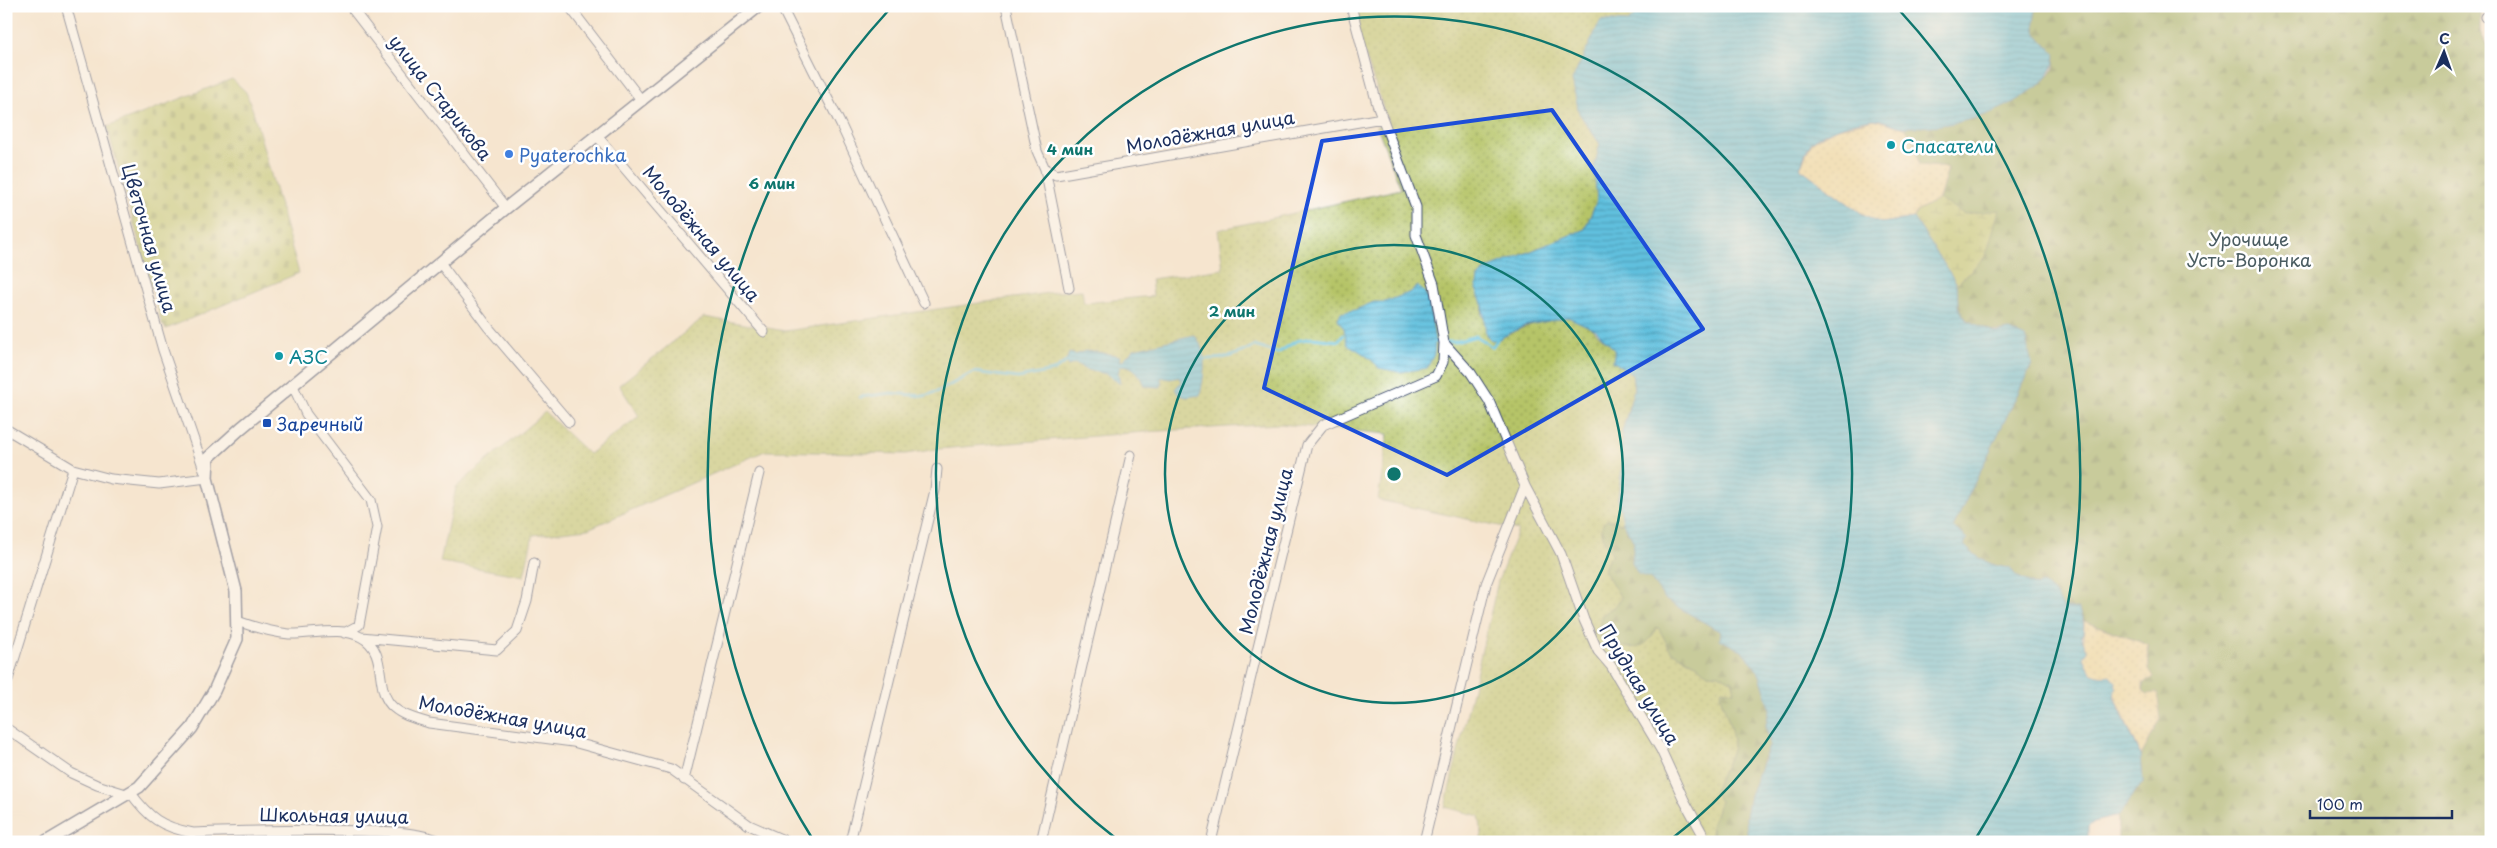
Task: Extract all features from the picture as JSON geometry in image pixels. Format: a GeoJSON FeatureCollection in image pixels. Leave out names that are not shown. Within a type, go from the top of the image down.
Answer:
{"type":"FeatureCollection","features":[{"type":"Feature","properties":{"kind":"street","name":"Цветочная улица"},"geometry":{"type":"LineString","coordinates":[[66,6],[163,350],[207,478],[236,591],[237,640],[214,691],[192,728],[139,787],[128,793]]}},
{"type":"Feature","properties":{"kind":"street","name":"улица Старикова"},"geometry":{"type":"LineString","coordinates":[[350,6],[506,208]]}},
{"type":"Feature","properties":{"kind":"street"},"geometry":{"type":"LineString","coordinates":[[569,6],[642,101]]}},
{"type":"Feature","properties":{"kind":"street"},"geometry":{"type":"LineString","coordinates":[[6,429],[73,469],[110,479],[159,484],[207,478],[208,458],[506,208],[598,137],[759,6]]}},
{"type":"Feature","properties":{"kind":"street"},"geometry":{"type":"LineString","coordinates":[[781,6],[841,125],[924,303]]}},
{"type":"Feature","properties":{"kind":"street","name":"Молодёжная улица"},"geometry":{"type":"LineString","coordinates":[[1211,842],[1307,445],[1323,425],[1436,376],[1444,362],[1444,344],[1434,284],[1416,235],[1416,208],[1382,118],[1351,6]]}},
{"type":"Feature","properties":{"kind":"street"},"geometry":{"type":"LineString","coordinates":[[1008,7],[1037,151],[1045,169],[1069,288]]}},
{"type":"Feature","properties":{"kind":"street","name":"Молодёжная улица"},"geometry":{"type":"LineString","coordinates":[[1045,169],[1056,175],[1382,118]]}},
{"type":"Feature","properties":{"kind":"street","name":"Молодёжная улица"},"geometry":{"type":"LineString","coordinates":[[598,137],[764,332]]}},
{"type":"Feature","properties":{"kind":"street"},"geometry":{"type":"LineString","coordinates":[[440,264],[488,327],[570,422]]}},
{"type":"Feature","properties":{"kind":"street"},"geometry":{"type":"LineString","coordinates":[[1424,842],[1486,584],[1524,486],[1489,401],[1472,373],[1444,344]]}},
{"type":"Feature","properties":{"kind":"street"},"geometry":{"type":"LineString","coordinates":[[293,386],[306,414],[371,500],[377,527],[359,625],[344,632]]}},
{"type":"Feature","properties":{"kind":"street"},"geometry":{"type":"LineString","coordinates":[[1041,842],[1131,456]]}},
{"type":"Feature","properties":{"kind":"street"},"geometry":{"type":"LineString","coordinates":[[6,686],[35,586],[73,469]]}},
{"type":"Feature","properties":{"kind":"street"},"geometry":{"type":"LineString","coordinates":[[850,842],[935,490],[937,469]]}},
{"type":"Feature","properties":{"kind":"street"},"geometry":{"type":"LineString","coordinates":[[684,780],[759,473]]}},
{"type":"Feature","properties":{"kind":"street","name":"Прудная улица"},"geometry":{"type":"LineString","coordinates":[[1524,486],[1561,554],[1584,620],[1598,651],[1610,666],[1661,750],[1684,800],[1707,842]]}},
{"type":"Feature","properties":{"kind":"street"},"geometry":{"type":"LineString","coordinates":[[237,621],[261,630],[290,634],[344,632],[361,637],[497,650],[517,631],[527,601],[534,563]]}},
{"type":"Feature","properties":{"kind":"street","name":"Молодёжная улица"},"geometry":{"type":"LineString","coordinates":[[361,637],[373,646],[380,662],[385,696],[393,707],[409,716],[429,723],[573,742],[671,769],[749,825],[788,842]]}},
{"type":"Feature","properties":{"kind":"street"},"geometry":{"type":"LineString","coordinates":[[6,728],[71,773],[97,785],[128,793]]}},
{"type":"Feature","properties":{"kind":"street"},"geometry":{"type":"LineString","coordinates":[[46,842],[128,793]]}},
{"type":"Feature","properties":{"kind":"street","name":"Школьная улица"},"geometry":{"type":"LineString","coordinates":[[128,793],[155,821],[174,829],[193,832],[336,830],[410,833],[427,835],[443,842]]}},
{"type":"Feature","properties":{"kind":"street"},"geometry":{"type":"LineString","coordinates":[[224,832],[224,842]]}},
{"type":"Feature","properties":{"kind":"highlighted area"},"geometry":{"type":"Polygon","coordinates":[[[1552,110],[1703,329],[1447,475],[1264,388],[1322,141],[1552,110]]]}},
{"type":"Feature","properties":{"kind":"green space"},"geometry":{"type":"Polygon","coordinates":[[[1356,6],[1645,6],[1628,22],[1579,113],[1600,144],[1594,168],[1597,200],[1585,229],[1485,270],[1476,289],[1483,305],[1482,315],[1497,340],[1541,321],[1559,317],[1573,318],[1586,325],[1605,340],[1615,350],[1613,361],[1632,374],[1634,389],[1622,433],[1622,469],[1618,499],[1742,651],[1748,842],[1480,842],[1482,834],[1479,816],[1445,807],[1498,581],[1518,530],[1378,500],[1388,434],[1279,424],[1144,432],[939,449],[905,454],[765,451],[588,529],[533,535],[524,576],[440,562],[456,487],[545,412],[589,454],[639,416],[619,385],[704,317],[785,331],[1055,292],[1082,290],[1084,303],[1153,296],[1151,279],[1223,269],[1218,230],[1401,189],[1377,126],[1388,122],[1358,35],[1356,6]]]}},
{"type":"Feature","properties":{"kind":"green space","name":"Урочище Усть-Воронка"},"geometry":{"type":"Polygon","coordinates":[[[2037,6],[2480,6],[2480,32],[2491,53],[2491,842],[2118,842],[2118,816],[2143,782],[2141,756],[2161,717],[2143,689],[2149,669],[2148,645],[2084,621],[2078,609],[2063,609],[2055,594],[2016,576],[2010,568],[1991,564],[1974,554],[1964,545],[1966,539],[1953,527],[2032,364],[2010,330],[1996,331],[1981,328],[1968,320],[1959,308],[1957,284],[1986,256],[1964,215],[1939,199],[1948,168],[1919,165],[1914,141],[1905,128],[1983,116],[2038,86],[2051,74],[2054,68],[2055,53],[2040,38],[2035,28],[2034,22],[2037,6]]]}},
{"type":"Feature","properties":{"kind":"green space"},"geometry":{"type":"Polygon","coordinates":[[[232,79],[246,92],[253,111],[299,273],[166,329],[162,324],[107,127],[232,79]]]}},
{"type":"Feature","properties":{"kind":"green space"},"geometry":{"type":"Polygon","coordinates":[[[1939,199],[1964,214],[1999,210],[1986,256],[1957,284],[1914,218],[1916,211],[1939,199]]]}},
{"type":"Feature","properties":{"kind":"green space"},"geometry":{"type":"Polygon","coordinates":[[[1607,520],[1615,520],[1620,524],[1623,522],[1634,542],[1632,563],[1650,578],[1666,600],[1721,632],[1721,639],[1742,651],[1760,675],[1770,707],[1766,725],[1770,745],[1762,761],[1746,817],[1748,842],[1713,842],[1711,826],[1720,801],[1714,792],[1733,744],[1731,730],[1720,695],[1722,689],[1735,691],[1733,682],[1719,674],[1707,673],[1696,664],[1671,651],[1658,627],[1646,643],[1634,648],[1615,644],[1598,635],[1601,616],[1617,604],[1621,598],[1604,570],[1608,559],[1613,555],[1601,533],[1601,528],[1607,520]]]}},
{"type":"Feature","properties":{"kind":"green space"},"geometry":{"type":"Polygon","coordinates":[[[2491,614],[2491,661],[2480,650],[2491,614]]]}},
{"type":"Feature","properties":{"kind":"sand"},"geometry":{"type":"Polygon","coordinates":[[[1874,119],[1905,128],[1914,141],[1919,165],[1948,168],[1939,199],[1916,211],[1914,218],[1881,223],[1861,213],[1800,168],[1812,142],[1834,129],[1874,119]]]}},
{"type":"Feature","properties":{"kind":"sand"},"geometry":{"type":"Polygon","coordinates":[[[2084,621],[2148,645],[2149,669],[2154,677],[2143,684],[2143,689],[2147,694],[2157,693],[2161,718],[2141,756],[2106,676],[2089,670],[2085,664],[2083,656],[2084,621]]]}},
{"type":"Feature","properties":{"kind":"water"},"geometry":{"type":"Polygon","coordinates":[[[1645,6],[2037,6],[2034,22],[2035,28],[2040,38],[2055,53],[2050,72],[2043,82],[2033,90],[1999,109],[1970,120],[1923,127],[1903,127],[1874,119],[1840,127],[1811,143],[1800,168],[1861,213],[1881,223],[1914,218],[1957,284],[1958,307],[1966,320],[1996,333],[2010,330],[2025,337],[2032,364],[1953,527],[1967,539],[1964,545],[1979,558],[1997,566],[2010,568],[2016,576],[2036,586],[2043,584],[2055,594],[2063,608],[2078,609],[2083,623],[2081,638],[2088,651],[2083,657],[2087,666],[2096,674],[2110,675],[2116,682],[2114,698],[2141,756],[2143,782],[2118,816],[2094,822],[2088,827],[2088,842],[1748,842],[1746,817],[1750,795],[1770,745],[1766,725],[1770,707],[1760,675],[1742,651],[1720,639],[1721,632],[1666,600],[1650,578],[1638,574],[1632,563],[1634,542],[1623,522],[1618,499],[1622,469],[1622,433],[1634,389],[1632,374],[1613,361],[1615,350],[1596,330],[1568,317],[1524,326],[1497,340],[1491,340],[1486,335],[1483,305],[1476,289],[1478,278],[1485,270],[1585,229],[1597,200],[1594,168],[1600,144],[1579,113],[1572,80],[1601,20],[1628,22],[1645,6]]]}},
{"type":"Feature","properties":{"kind":"water"},"geometry":{"type":"Polygon","coordinates":[[[1418,286],[1425,293],[1429,303],[1435,342],[1434,354],[1427,368],[1400,372],[1379,368],[1369,358],[1347,344],[1344,328],[1338,320],[1341,313],[1355,310],[1374,302],[1385,302],[1411,292],[1418,286]]]}},
{"type":"Feature","properties":{"kind":"water"},"geometry":{"type":"Polygon","coordinates":[[[1194,335],[1199,342],[1204,356],[1204,372],[1200,395],[1186,397],[1178,394],[1175,389],[1181,382],[1179,377],[1170,379],[1161,377],[1161,387],[1145,386],[1136,371],[1124,365],[1120,366],[1118,373],[1120,384],[1107,374],[1084,369],[1076,363],[1068,366],[1066,362],[1069,353],[1075,355],[1085,351],[1120,356],[1119,361],[1122,361],[1134,349],[1194,335]]]}},
{"type":"Feature","properties":{"kind":"waterway"},"geometry":{"type":"LineString","coordinates":[[1204,359],[1218,359],[1230,356],[1254,346],[1278,353],[1296,341],[1312,338],[1339,341],[1343,335]]}},
{"type":"Feature","properties":{"kind":"waterway"},"geometry":{"type":"LineString","coordinates":[[1435,342],[1455,342],[1476,336],[1492,347],[1497,340]]}},
{"type":"Feature","properties":{"kind":"waterway"},"geometry":{"type":"LineString","coordinates":[[860,397],[891,393],[924,396],[939,391],[974,372],[1018,378],[1053,371],[1066,362]]}},
{"type":"Feature","properties":{"kind":"place","name":"Спасатели"},"geometry":{"type":"Point","coordinates":[1891,145]}},
{"type":"Feature","properties":{"kind":"place","name":"Pyaterochka"},"geometry":{"type":"Point","coordinates":[509,154]}},
{"type":"Feature","properties":{"kind":"place","name":"АЗС"},"geometry":{"type":"Point","coordinates":[279,356]}},
{"type":"Feature","properties":{"kind":"place","name":"Заречный"},"geometry":{"type":"Point","coordinates":[267,423]}}]}
